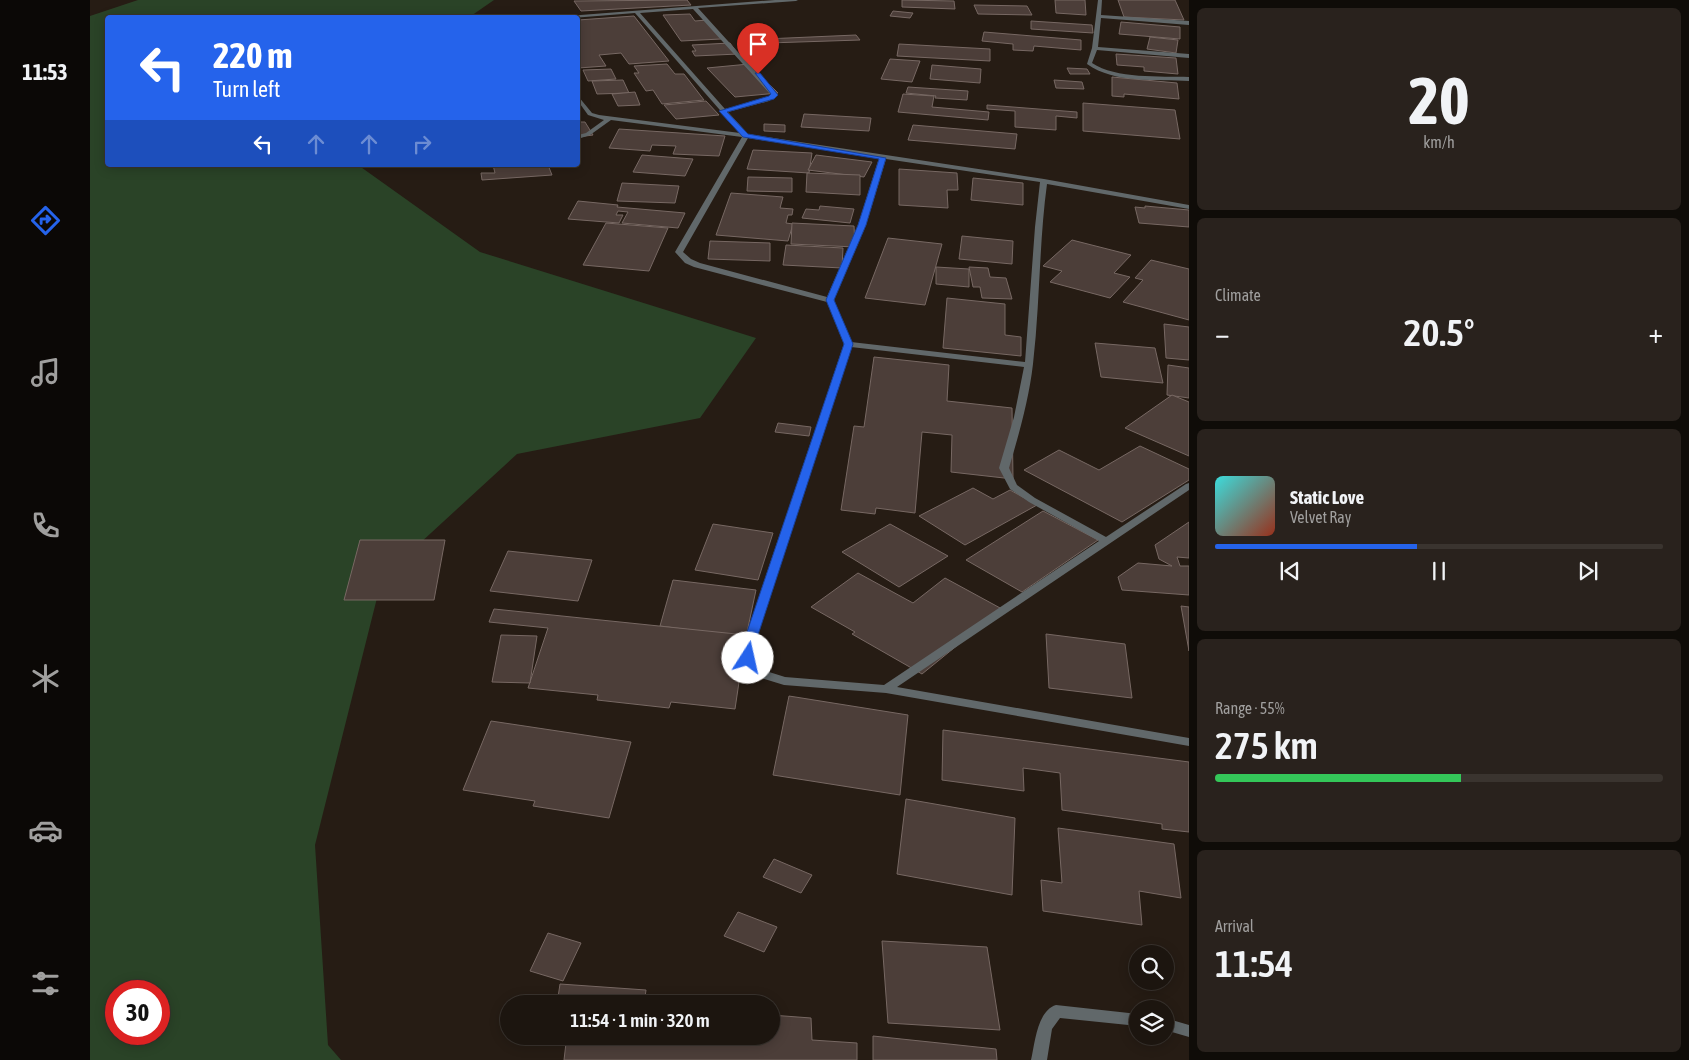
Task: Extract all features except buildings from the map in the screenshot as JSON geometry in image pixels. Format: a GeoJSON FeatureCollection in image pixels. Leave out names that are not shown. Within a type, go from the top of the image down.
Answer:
{"type":"FeatureCollection","features":[{"type":"Feature","properties":{"kind":"street"},"geometry":{"type":"LineString","coordinates":[[578,15],[796,0]]}},
{"type":"Feature","properties":{"kind":"street"},"geometry":{"type":"LineString","coordinates":[[1100,0],[1095,48],[1089,63],[1098,70],[1189,79]]}},
{"type":"Feature","properties":{"kind":"street"},"geometry":{"type":"LineString","coordinates":[[694,7],[774,95],[767,100],[723,111]]}},
{"type":"Feature","properties":{"kind":"street"},"geometry":{"type":"LineString","coordinates":[[636,10],[746,136]]}},
{"type":"Feature","properties":{"kind":"street"},"geometry":{"type":"LineString","coordinates":[[1098,16],[1189,23]]}},
{"type":"Feature","properties":{"kind":"street"},"geometry":{"type":"LineString","coordinates":[[1095,48],[1189,56]]}},
{"type":"Feature","properties":{"kind":"street"},"geometry":{"type":"LineString","coordinates":[[580,101],[590,114],[610,118],[746,136],[1044,181],[1189,207]]}},
{"type":"Feature","properties":{"kind":"street"},"geometry":{"type":"LineString","coordinates":[[580,136],[588,134],[610,118]]}},
{"type":"Feature","properties":{"kind":"street"},"geometry":{"type":"LineString","coordinates":[[746,136],[679,252],[688,261],[697,265],[830,300]]}},
{"type":"Feature","properties":{"kind":"street"},"geometry":{"type":"LineString","coordinates":[[883,158],[862,225],[830,300],[848,344],[752,635],[748,658],[756,672],[784,680],[886,689],[1189,742]]}},
{"type":"Feature","properties":{"kind":"street"},"geometry":{"type":"LineString","coordinates":[[1044,181],[1039,209],[1029,365],[1014,438],[1004,468],[1013,487],[1032,500],[1106,541]]}},
{"type":"Feature","properties":{"kind":"street"},"geometry":{"type":"LineString","coordinates":[[848,344],[1029,365]]}},
{"type":"Feature","properties":{"kind":"street"},"geometry":{"type":"LineString","coordinates":[[886,689],[1189,486]]}},
{"type":"Feature","properties":{"kind":"street"},"geometry":{"type":"LineString","coordinates":[[1038,1060],[1045,1027],[1056,1011],[1129,1019]]}},
{"type":"Feature","properties":{"kind":"street"},"geometry":{"type":"LineString","coordinates":[[1174,1027],[1189,1032]]}},
{"type":"Feature","properties":{"kind":"green space"},"geometry":{"type":"Polygon","coordinates":[[[138,0],[494,0],[472,15],[105,15],[105,167],[361,167],[480,252],[756,338],[700,418],[517,454],[382,578],[315,845],[328,1045],[341,1060],[90,1060],[90,16],[138,0]]]}},
{"type":"Feature","properties":{"kind":"route"},"geometry":{"type":"LineString","coordinates":[[748,658],[752,635],[848,344],[830,300],[862,225],[883,158],[746,136],[723,111],[772,98],[774,95],[770,88],[758,74]]}}]}
